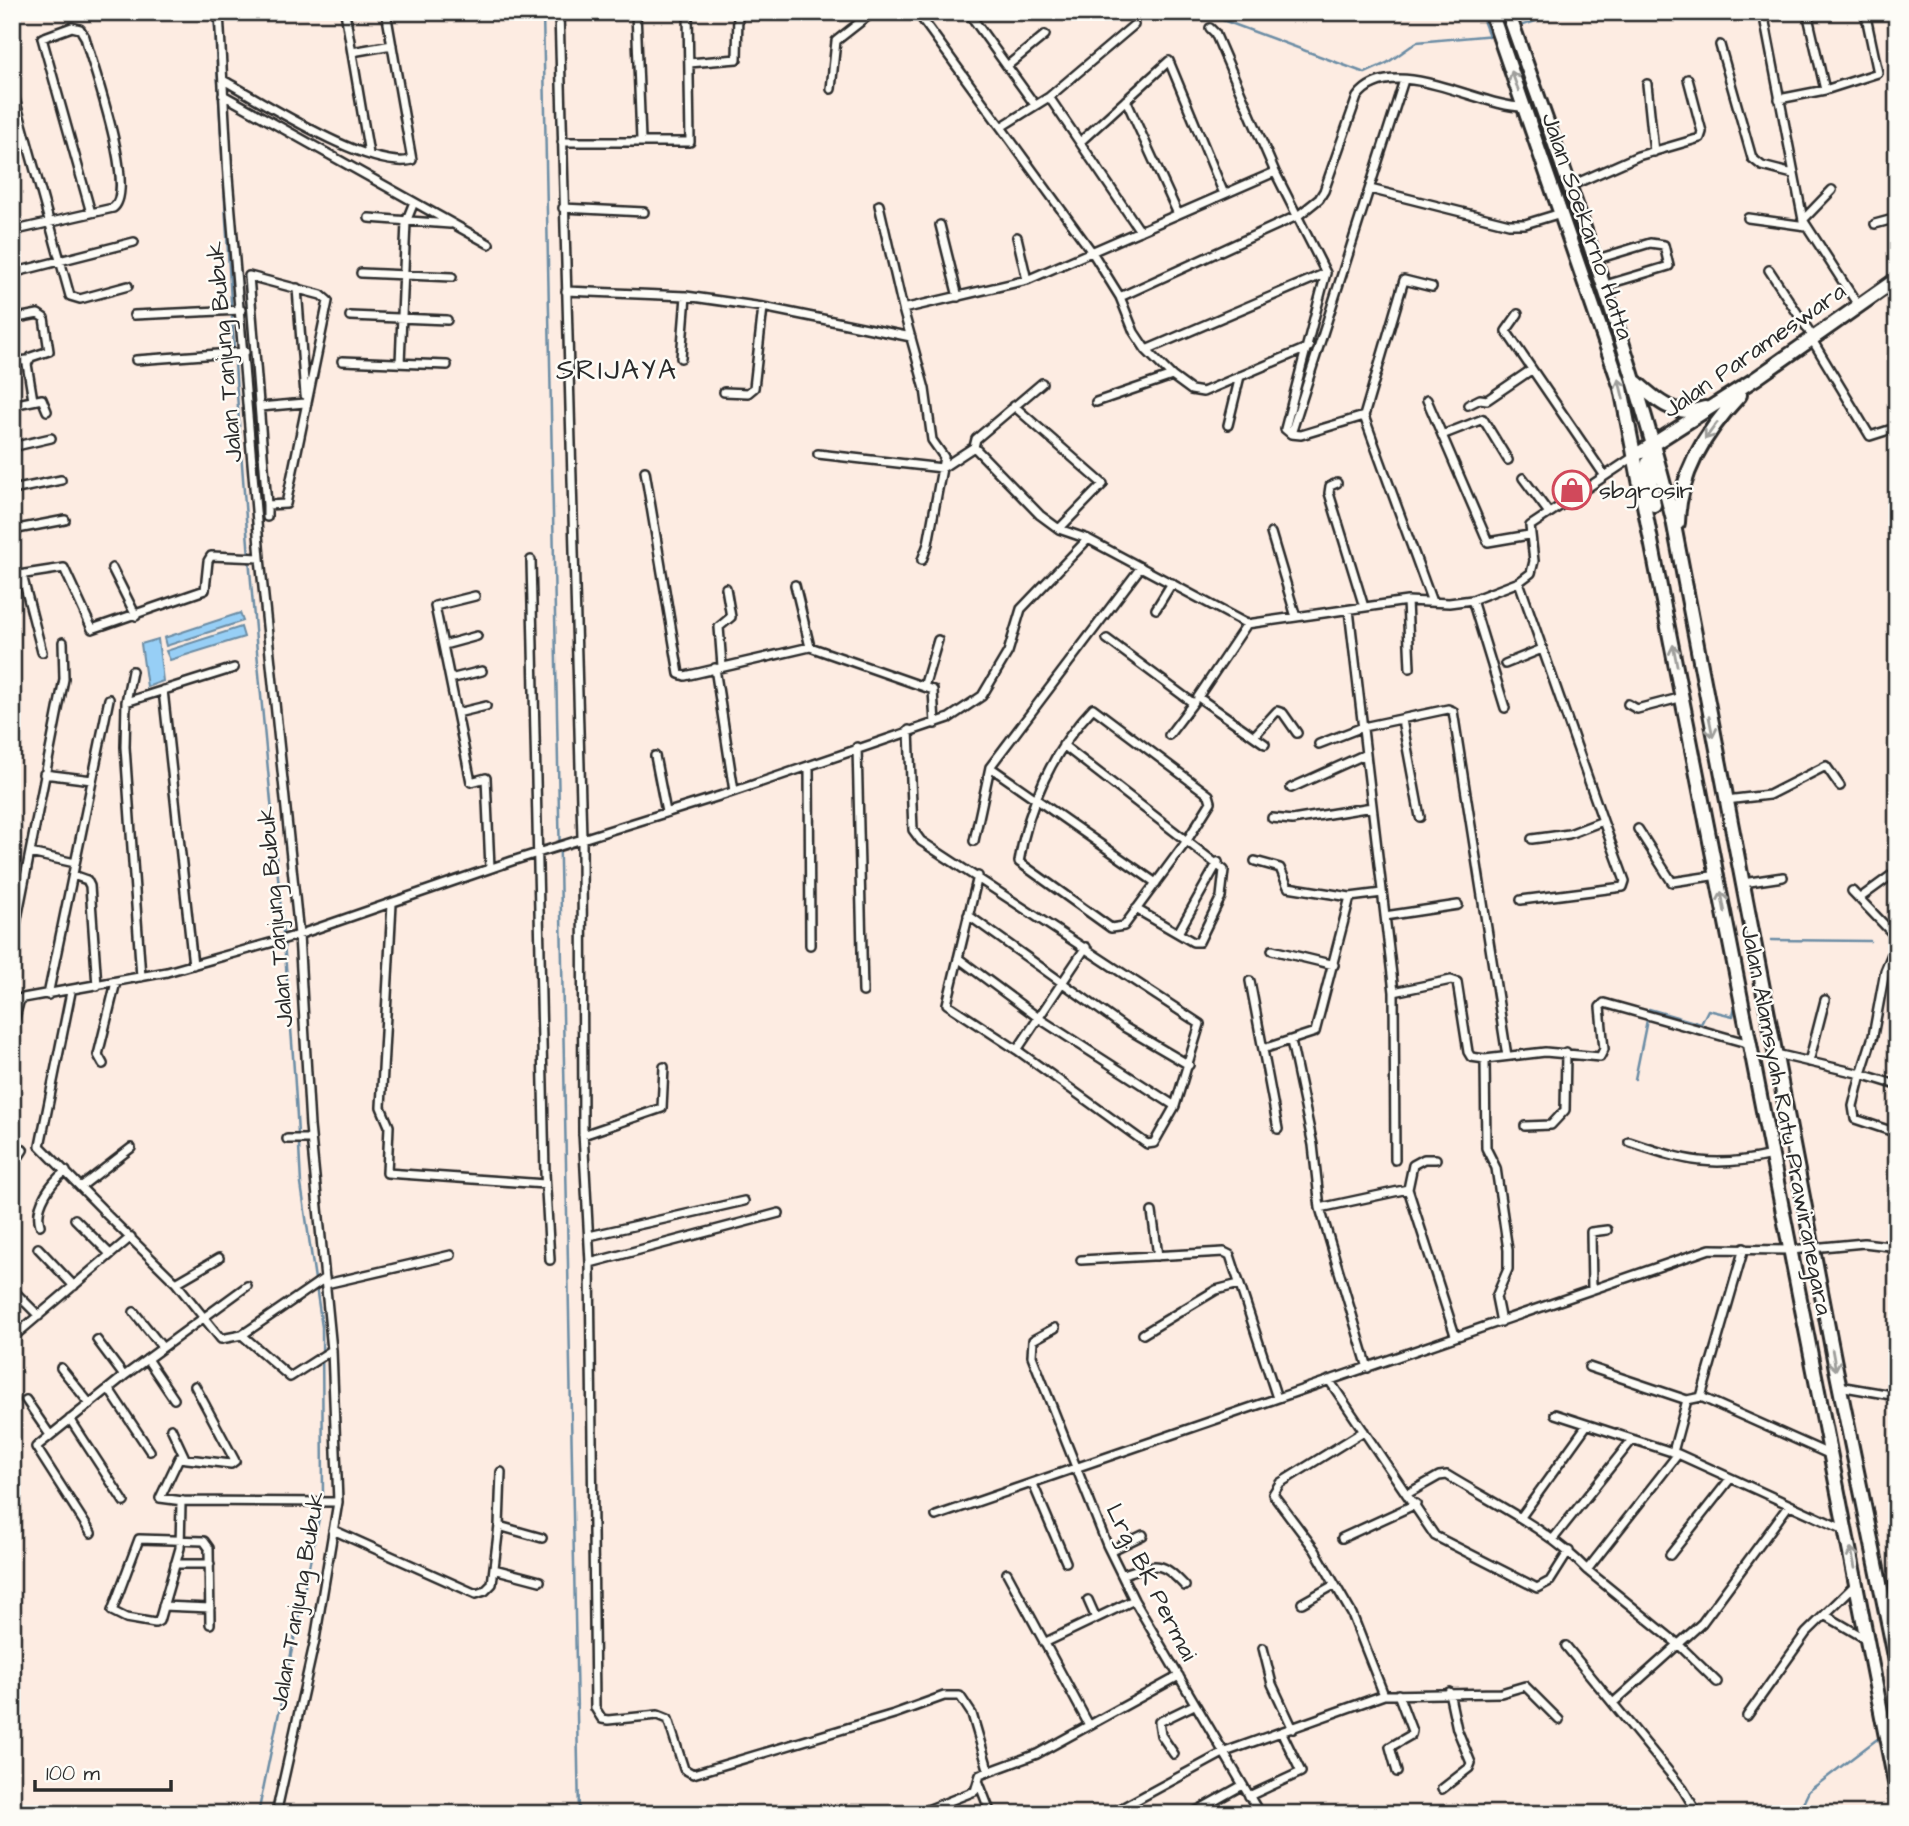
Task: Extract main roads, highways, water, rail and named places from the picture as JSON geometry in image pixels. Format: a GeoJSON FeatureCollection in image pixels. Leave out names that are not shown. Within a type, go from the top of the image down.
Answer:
{"type":"FeatureCollection","features":[{"type":"Feature","properties":{"kind":"highway","name":"Jalan Soekarno Hatta"},"geometry":{"type":"LineString","coordinates":[[1491,12],[1621,388],[1636,455]]}},
{"type":"Feature","properties":{"kind":"highway","name":"Jalan Soekarno Hatta"},"geometry":{"type":"LineString","coordinates":[[1509,17],[1594,260],[1654,445]]}},
{"type":"Feature","properties":{"kind":"highway","name":"Jalan Parameswara"},"geometry":{"type":"LineString","coordinates":[[1636,455],[1755,379],[1897,279]]}},
{"type":"Feature","properties":{"kind":"highway"},"geometry":{"type":"LineString","coordinates":[[1677,543],[1678,508],[1685,478],[1704,440],[1755,379]]}},
{"type":"Feature","properties":{"kind":"highway"},"geometry":{"type":"LineString","coordinates":[[1635,382],[1657,401],[1675,410],[1695,411],[1720,402]]}},
{"type":"Feature","properties":{"kind":"highway","name":"Jalan Alamsyah Ratu Prawiranegara"},"geometry":{"type":"LineString","coordinates":[[1654,445],[1677,543],[1839,1386],[1897,1666]]}},
{"type":"Feature","properties":{"kind":"highway"},"geometry":{"type":"LineString","coordinates":[[1654,445],[1648,458],[1648,470],[1666,565],[1664,597]]}},
{"type":"Feature","properties":{"kind":"highway","name":"Jalan Alamsyah Ratu Prawiranegara"},"geometry":{"type":"LineString","coordinates":[[1636,455],[1897,1793]]}},
{"type":"Feature","properties":{"kind":"water"},"geometry":{"type":"Polygon","coordinates":[[[240,613],[243,621],[166,646],[164,638],[240,613]]]}},
{"type":"Feature","properties":{"kind":"water"},"geometry":{"type":"Polygon","coordinates":[[[241,627],[244,637],[170,660],[166,651],[241,627]]]}},
{"type":"Feature","properties":{"kind":"water"},"geometry":{"type":"Polygon","coordinates":[[[158,639],[163,681],[147,687],[141,644],[158,639]]]}},
{"type":"Feature","properties":{"kind":"waterway"},"geometry":{"type":"LineString","coordinates":[[214,12],[246,521],[283,931],[298,1134]]}},
{"type":"Feature","properties":{"kind":"waterway"},"geometry":{"type":"LineString","coordinates":[[543,12],[579,1814]]}},
{"type":"Feature","properties":{"kind":"waterway"},"geometry":{"type":"LineString","coordinates":[[1201,12],[1365,73],[1387,63],[1417,42],[1494,35]]}},
{"type":"Feature","properties":{"kind":"waterway"},"geometry":{"type":"LineString","coordinates":[[1480,12],[1489,36]]}},
{"type":"Feature","properties":{"kind":"waterway"},"geometry":{"type":"LineString","coordinates":[[1517,27],[1564,12]]}},
{"type":"Feature","properties":{"kind":"waterway"},"geometry":{"type":"LineString","coordinates":[[1771,940],[1870,941]]}},
{"type":"Feature","properties":{"kind":"waterway"},"geometry":{"type":"LineString","coordinates":[[1649,1009],[1701,1024],[1708,1010],[1733,1016],[1736,1002]]}},
{"type":"Feature","properties":{"kind":"waterway"},"geometry":{"type":"LineString","coordinates":[[1635,1079],[1647,1020]]}},
{"type":"Feature","properties":{"kind":"waterway"},"geometry":{"type":"LineString","coordinates":[[258,1814],[323,1499],[322,1327],[301,1184],[299,1146]]}},
{"type":"Feature","properties":{"kind":"waterway"},"geometry":{"type":"LineString","coordinates":[[1888,1731],[1897,1724]]}},
{"type":"Feature","properties":{"kind":"waterway"},"geometry":{"type":"LineString","coordinates":[[1798,1814],[1809,1791],[1880,1737]]}},
{"type":"Feature","properties":{"kind":"place","name":"sbgrosir"},"geometry":{"type":"Point","coordinates":[1572,490]}},
{"type":"Feature","properties":{"kind":"district","name":"SRIJAYA"},"geometry":{"type":"Point","coordinates":[617,369]}}]}
